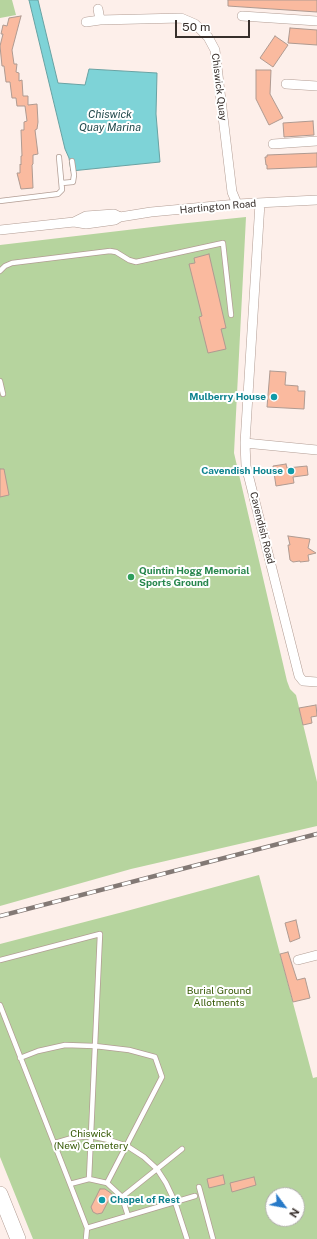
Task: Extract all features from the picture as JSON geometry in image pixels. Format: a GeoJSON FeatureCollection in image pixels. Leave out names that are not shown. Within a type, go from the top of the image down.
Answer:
{"type":"FeatureCollection","features":[{"type":"Feature","properties":{"kind":"highway"},"geometry":{"type":"LineString","coordinates":[[0,1194],[18,1239]]}},
{"type":"Feature","properties":{"kind":"street"},"geometry":{"type":"LineString","coordinates":[[98,9],[100,20]]}},
{"type":"Feature","properties":{"kind":"street"},"geometry":{"type":"LineString","coordinates":[[242,16],[317,21]]}},
{"type":"Feature","properties":{"kind":"street","name":"Chiswick Quay"},"geometry":{"type":"LineString","coordinates":[[86,22],[100,20],[180,18],[195,24],[208,37],[215,50],[232,192],[237,204]]}},
{"type":"Feature","properties":{"kind":"street"},"geometry":{"type":"LineString","coordinates":[[286,84],[317,86]]}},
{"type":"Feature","properties":{"kind":"street"},"geometry":{"type":"LineString","coordinates":[[273,144],[317,141]]}},
{"type":"Feature","properties":{"kind":"street","name":"Hartington Road"},"geometry":{"type":"LineString","coordinates":[[0,227],[74,222],[86,224],[115,220],[120,217],[150,212],[237,204],[317,200]]}},
{"type":"Feature","properties":{"kind":"street","name":"Cavendish Road"},"geometry":{"type":"LineString","coordinates":[[260,203],[245,443],[246,466],[298,676],[303,681],[317,682]]}},
{"type":"Feature","properties":{"kind":"street"},"geometry":{"type":"LineString","coordinates":[[245,443],[317,450]]}},
{"type":"Feature","properties":{"kind":"street"},"geometry":{"type":"LineString","coordinates":[[298,960],[317,955]]}},
{"type":"Feature","properties":{"kind":"lane"},"geometry":{"type":"LineString","coordinates":[[0,201],[58,194],[62,190],[60,157]]}},
{"type":"Feature","properties":{"kind":"lane"},"geometry":{"type":"LineString","coordinates":[[62,183],[73,182],[74,175],[72,161]]}},
{"type":"Feature","properties":{"kind":"lane"},"geometry":{"type":"LineString","coordinates":[[0,271],[12,262],[110,251],[116,252],[129,260],[136,262],[223,243],[230,315]]}},
{"type":"Feature","properties":{"kind":"lane"},"geometry":{"type":"LineString","coordinates":[[0,381],[3,394]]}},
{"type":"Feature","properties":{"kind":"lane"},"geometry":{"type":"LineString","coordinates":[[0,960],[100,934],[89,1179]]}},
{"type":"Feature","properties":{"kind":"lane"},"geometry":{"type":"LineString","coordinates":[[0,1005],[87,1228],[86,1239]]}},
{"type":"Feature","properties":{"kind":"lane"},"geometry":{"type":"LineString","coordinates":[[20,1058],[38,1051],[65,1046],[95,1046],[129,1050],[155,1057],[162,1077],[107,1183]]}},
{"type":"Feature","properties":{"kind":"lane"},"geometry":{"type":"LineString","coordinates":[[55,1143],[72,1138],[90,1136],[127,1146],[144,1157],[157,1169],[166,1183],[175,1202],[187,1239]]}},
{"type":"Feature","properties":{"kind":"lane"},"geometry":{"type":"LineString","coordinates":[[122,1197],[182,1149]]}},
{"type":"Feature","properties":{"kind":"lane"},"geometry":{"type":"LineString","coordinates":[[70,1184],[89,1179],[107,1183],[122,1197],[128,1216]]}},
{"type":"Feature","properties":{"kind":"lane"},"geometry":{"type":"LineString","coordinates":[[199,1187],[213,1239]]}},
{"type":"Feature","properties":{"kind":"lane"},"geometry":{"type":"LineString","coordinates":[[87,1228],[195,1196]]}},
{"type":"Feature","properties":{"kind":"green space"},"geometry":{"type":"Polygon","coordinates":[[[0,0],[12,0],[16,15],[0,18],[0,0]]]}},
{"type":"Feature","properties":{"kind":"green space","name":"Quintin Hogg Memorial Sports Ground"},"geometry":{"type":"Polygon","coordinates":[[[246,217],[234,453],[287,681],[290,689],[296,695],[317,782],[317,826],[131,869],[0,906],[0,245],[246,217]]]}},
{"type":"Feature","properties":{"kind":"green space"},"geometry":{"type":"Polygon","coordinates":[[[259,875],[313,1078],[317,1077],[317,1239],[33,1239],[0,1157],[0,944],[259,875]]]}},
{"type":"Feature","properties":{"kind":"water","name":"Chiswick Quay Marina"},"geometry":{"type":"Polygon","coordinates":[[[29,0],[38,0],[58,83],[85,85],[89,69],[157,73],[156,114],[160,162],[71,171],[29,0]]]}},
{"type":"Feature","properties":{"kind":"building"},"geometry":{"type":"Polygon","coordinates":[[[228,0],[317,0],[317,12],[228,6],[228,0]]]}},
{"type":"Feature","properties":{"kind":"building"},"geometry":{"type":"Polygon","coordinates":[[[21,16],[12,50],[14,64],[17,64],[16,72],[19,73],[19,81],[22,80],[23,96],[28,96],[28,105],[37,104],[38,122],[37,129],[35,130],[38,154],[33,155],[33,188],[21,189],[17,173],[20,173],[22,156],[21,130],[24,130],[24,122],[27,121],[25,106],[17,106],[16,98],[12,98],[10,82],[6,82],[4,66],[2,66],[0,46],[3,34],[1,34],[3,25],[7,26],[9,18],[21,16]]]}},
{"type":"Feature","properties":{"kind":"building"},"geometry":{"type":"Polygon","coordinates":[[[290,28],[317,30],[317,45],[288,43],[290,28]]]}},
{"type":"Feature","properties":{"kind":"building"},"geometry":{"type":"Polygon","coordinates":[[[275,36],[288,45],[273,67],[260,58],[275,36]]]}},
{"type":"Feature","properties":{"kind":"building"},"geometry":{"type":"Polygon","coordinates":[[[256,70],[271,70],[270,94],[283,118],[269,125],[256,99],[256,70]]]}},
{"type":"Feature","properties":{"kind":"building"},"geometry":{"type":"Polygon","coordinates":[[[313,121],[314,135],[284,137],[283,123],[313,121]]]}},
{"type":"Feature","properties":{"kind":"building"},"geometry":{"type":"Polygon","coordinates":[[[317,153],[317,167],[267,169],[265,157],[267,157],[267,155],[317,153]]]}},
{"type":"Feature","properties":{"kind":"building"},"geometry":{"type":"Polygon","coordinates":[[[209,254],[226,328],[221,329],[226,349],[208,353],[199,317],[202,316],[189,264],[195,263],[194,258],[209,254]]]}},
{"type":"Feature","properties":{"kind":"building"},"geometry":{"type":"Polygon","coordinates":[[[270,371],[286,372],[285,385],[298,386],[298,391],[305,391],[304,409],[267,407],[270,371]]]}},
{"type":"Feature","properties":{"kind":"building"},"geometry":{"type":"Polygon","coordinates":[[[286,464],[287,468],[307,466],[308,475],[293,477],[294,483],[276,486],[273,466],[286,464]]]}},
{"type":"Feature","properties":{"kind":"building"},"geometry":{"type":"Polygon","coordinates":[[[0,469],[4,469],[9,495],[0,497],[0,469]]]}},
{"type":"Feature","properties":{"kind":"building"},"geometry":{"type":"Polygon","coordinates":[[[288,536],[310,539],[308,548],[316,553],[308,555],[309,561],[293,562],[290,560],[288,545],[290,545],[288,536]]]}},
{"type":"Feature","properties":{"kind":"building"},"geometry":{"type":"Polygon","coordinates":[[[316,705],[317,716],[311,717],[312,723],[303,725],[299,708],[316,705]]]}},
{"type":"Feature","properties":{"kind":"building"},"geometry":{"type":"Polygon","coordinates":[[[296,920],[300,938],[290,942],[285,923],[296,920]]]}},
{"type":"Feature","properties":{"kind":"building"},"geometry":{"type":"Polygon","coordinates":[[[288,952],[297,980],[305,978],[310,998],[293,1002],[280,954],[288,952]]]}},
{"type":"Feature","properties":{"kind":"building"},"geometry":{"type":"Polygon","coordinates":[[[223,1175],[225,1184],[209,1188],[207,1179],[223,1175]]]}},
{"type":"Feature","properties":{"kind":"building"},"geometry":{"type":"Polygon","coordinates":[[[254,1177],[256,1185],[232,1192],[230,1183],[254,1177]]]}},
{"type":"Feature","properties":{"kind":"building","name":"Chapel of Rest"},"geometry":{"type":"Polygon","coordinates":[[[100,1189],[105,1189],[112,1194],[102,1213],[97,1214],[93,1212],[91,1207],[100,1189]]]}},
{"type":"Feature","properties":{"kind":"railway"},"geometry":{"type":"LineString","coordinates":[[0,916],[317,834]]}},
{"type":"Feature","properties":{"kind":"place","name":"Mulberry House"},"geometry":{"type":"Point","coordinates":[274,397]}},
{"type":"Feature","properties":{"kind":"place","name":"Cavendish House"},"geometry":{"type":"Point","coordinates":[291,471]}},
{"type":"Feature","properties":{"kind":"place","name":"Quintin Hogg Memorial Sports Ground"},"geometry":{"type":"Point","coordinates":[131,577]}},
{"type":"Feature","properties":{"kind":"place","name":"Chapel of Rest"},"geometry":{"type":"Point","coordinates":[102,1200]}},
{"type":"Feature","properties":{"kind":"park label","name":"Burial Ground Allotments"},"geometry":{"type":"Point","coordinates":[219,996]}},
{"type":"Feature","properties":{"kind":"park label","name":"Chiswick (New) Cemetery"},"geometry":{"type":"Point","coordinates":[91,1140]}}]}
